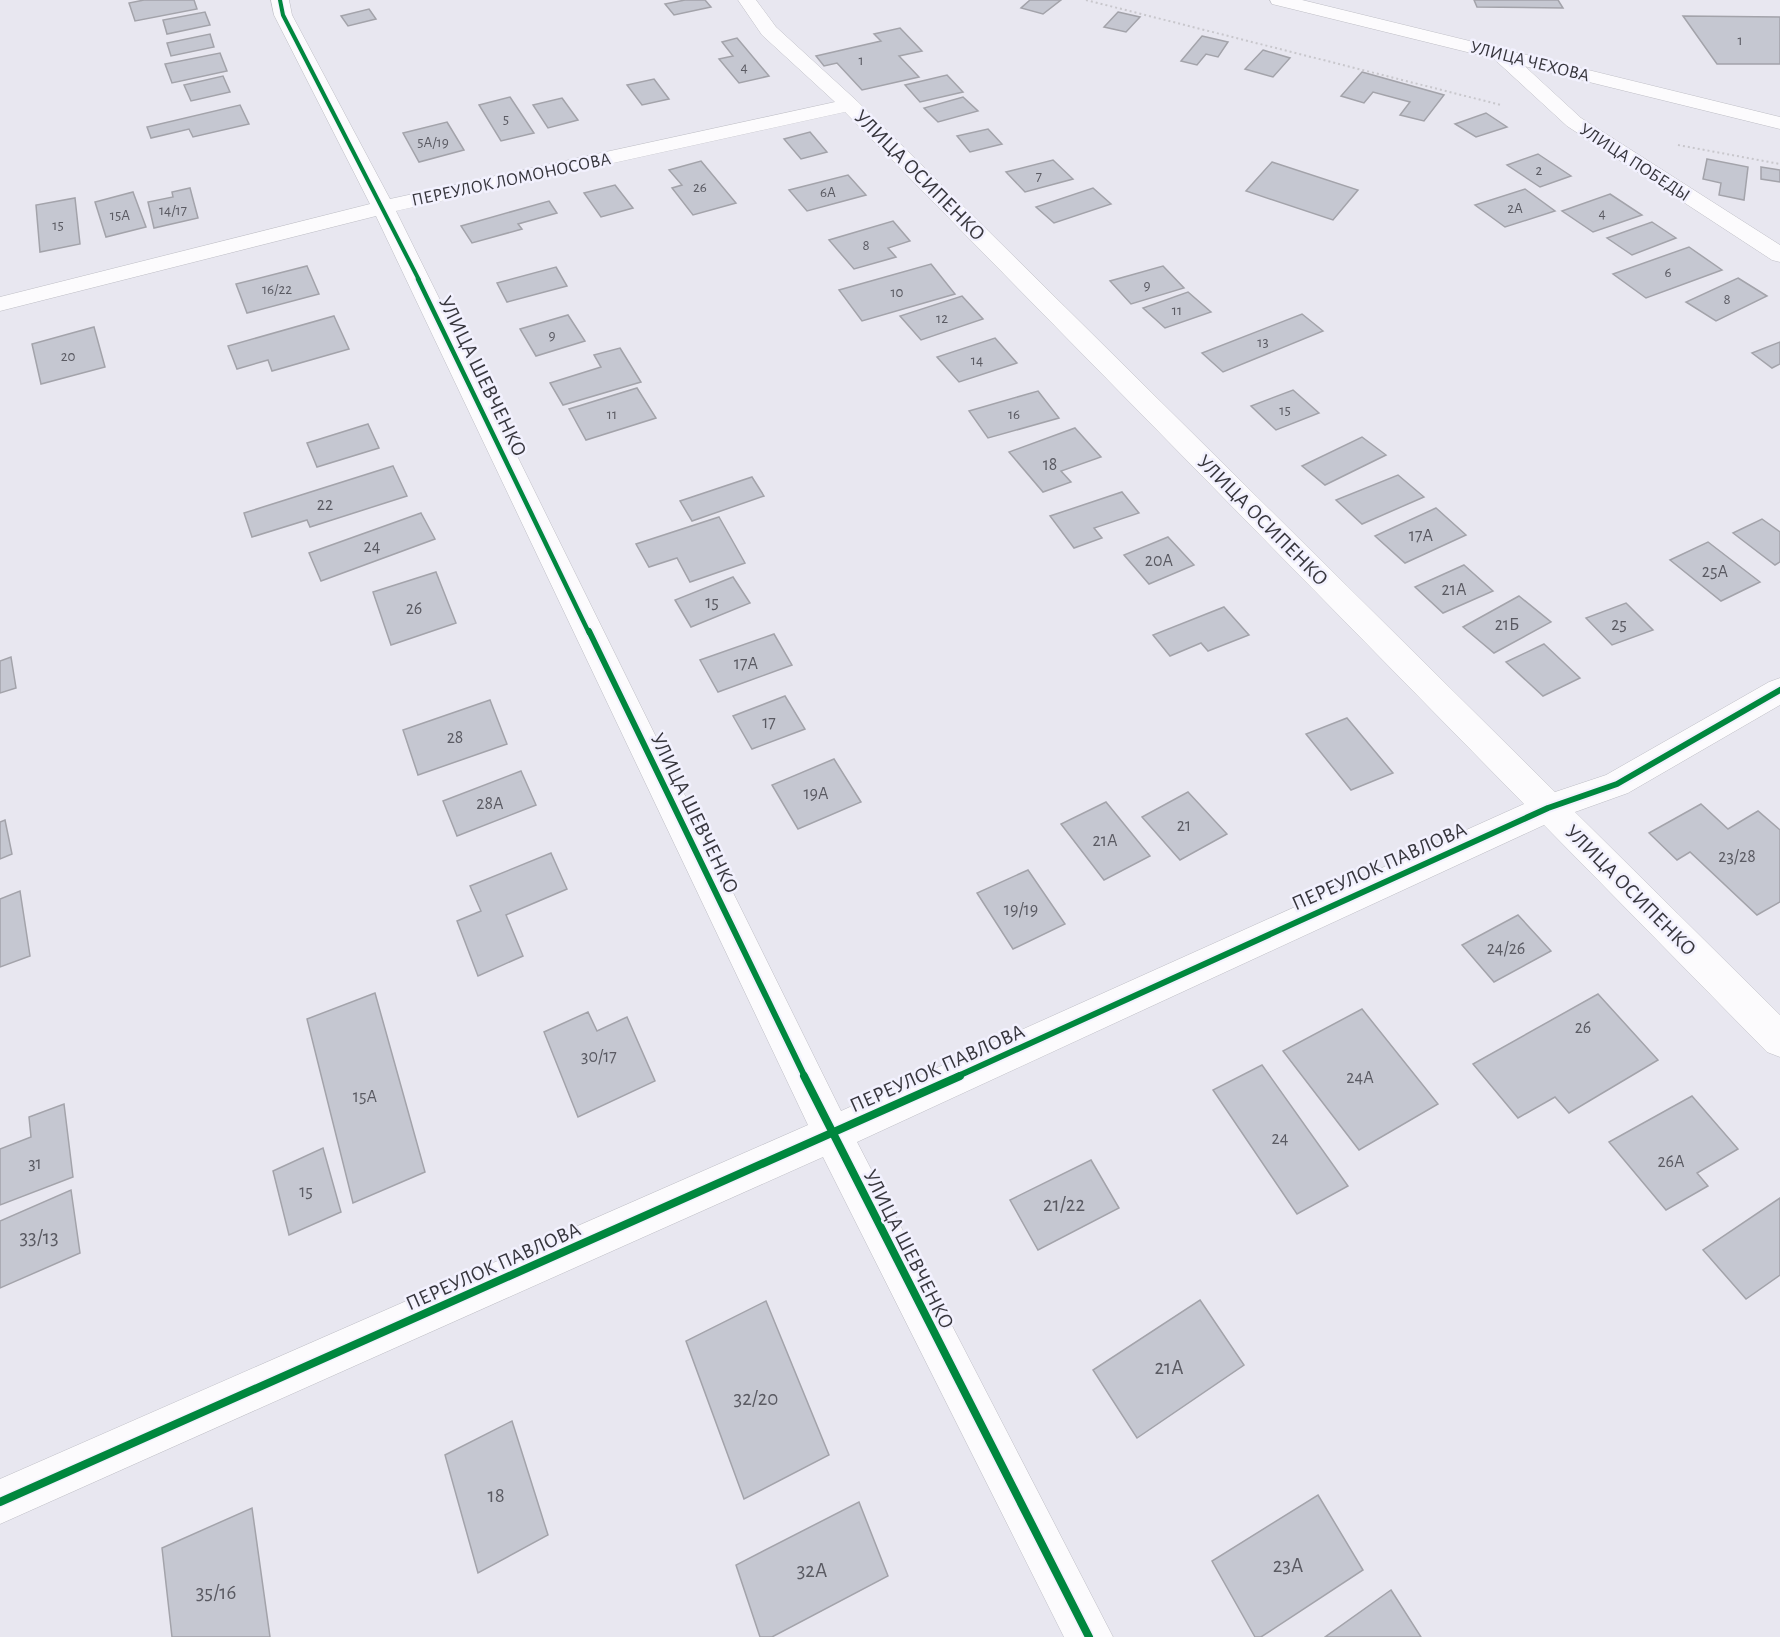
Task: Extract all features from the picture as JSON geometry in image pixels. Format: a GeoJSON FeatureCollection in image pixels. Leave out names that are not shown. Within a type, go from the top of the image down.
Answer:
{"type":"FeatureCollection","features":[{"type":"Feature","properties":{"kind":"street","name":"УЛИЦА ШЕВЧЕНКО"},"geometry":{"type":"LineString","coordinates":[[280,0],[283,15],[383,207],[832,1134],[1089,1637]]}},
{"type":"Feature","properties":{"kind":"street","name":"УЛИЦА ОСИПЕНКО"},"geometry":{"type":"LineString","coordinates":[[747,0],[769,31],[850,105],[1780,1040]]}},
{"type":"Feature","properties":{"kind":"street","name":"УЛИЦА ЧЕХОВА"},"geometry":{"type":"LineString","coordinates":[[1279,0],[1780,123]]}},
{"type":"Feature","properties":{"kind":"street","name":"УЛИЦА ПОБЕДЫ"},"geometry":{"type":"LineString","coordinates":[[1500,54],[1574,122],[1780,255]]}},
{"type":"Feature","properties":{"kind":"street","name":"ПЕРЕУЛОК ЛОМОНОСОВА"},"geometry":{"type":"LineString","coordinates":[[0,304],[383,207],[850,105]]}},
{"type":"Feature","properties":{"kind":"street","name":"ПЕРЕУЛОК ПАВЛОВА"},"geometry":{"type":"LineString","coordinates":[[0,1502],[832,1134],[1548,808],[1617,783],[1780,690]]}},
{"type":"Feature","properties":{"kind":"path"},"geometry":{"type":"LineString","coordinates":[[1086,0],[1507,106]]}},
{"type":"Feature","properties":{"kind":"path"},"geometry":{"type":"LineString","coordinates":[[1677,145],[1780,164]]}},
{"type":"Feature","properties":{"kind":"building"},"geometry":{"type":"Polygon","coordinates":[[[144,0],[194,0],[197,9],[135,21],[129,3],[144,0]]]}},
{"type":"Feature","properties":{"kind":"building"},"geometry":{"type":"Polygon","coordinates":[[[685,0],[705,0],[711,7],[674,15],[665,4],[685,0]]]}},
{"type":"Feature","properties":{"kind":"building"},"geometry":{"type":"Polygon","coordinates":[[[1030,0],[1061,0],[1043,14],[1021,8],[1030,0]]]}},
{"type":"Feature","properties":{"kind":"building"},"geometry":{"type":"Polygon","coordinates":[[[1474,0],[1558,0],[1563,8],[1477,7],[1474,0]]]}},
{"type":"Feature","properties":{"kind":"building"},"geometry":{"type":"Polygon","coordinates":[[[369,9],[376,19],[348,26],[341,16],[369,9]]]}},
{"type":"Feature","properties":{"kind":"building"},"geometry":{"type":"Polygon","coordinates":[[[205,12],[210,25],[167,34],[163,20],[205,12]]]}},
{"type":"Feature","properties":{"kind":"building"},"geometry":{"type":"Polygon","coordinates":[[[1118,12],[1140,17],[1126,32],[1104,27],[1118,12]]]}},
{"type":"Feature","properties":{"kind":"building"},"geometry":{"type":"Polygon","coordinates":[[[1683,16],[1780,17],[1780,64],[1717,64],[1683,16]]]}},
{"type":"Feature","properties":{"kind":"building"},"geometry":{"type":"Polygon","coordinates":[[[900,28],[922,51],[899,56],[919,77],[862,90],[837,63],[824,66],[816,56],[881,41],[874,34],[900,28]]]}},
{"type":"Feature","properties":{"kind":"building"},"geometry":{"type":"Polygon","coordinates":[[[210,34],[214,47],[171,56],[167,43],[210,34]]]}},
{"type":"Feature","properties":{"kind":"building"},"geometry":{"type":"Polygon","coordinates":[[[1202,36],[1228,42],[1218,57],[1206,54],[1197,65],[1181,61],[1202,36]]]}},
{"type":"Feature","properties":{"kind":"building"},"geometry":{"type":"Polygon","coordinates":[[[737,38],[769,76],[739,83],[719,59],[733,56],[722,42],[737,38]]]}},
{"type":"Feature","properties":{"kind":"building"},"geometry":{"type":"Polygon","coordinates":[[[1263,50],[1290,58],[1273,77],[1245,69],[1263,50]]]}},
{"type":"Feature","properties":{"kind":"building"},"geometry":{"type":"Polygon","coordinates":[[[220,53],[227,71],[172,83],[165,64],[220,53]]]}},
{"type":"Feature","properties":{"kind":"building"},"geometry":{"type":"Polygon","coordinates":[[[1362,72],[1444,95],[1424,121],[1400,115],[1410,102],[1373,92],[1364,103],[1341,96],[1362,72]]]}},
{"type":"Feature","properties":{"kind":"building"},"geometry":{"type":"Polygon","coordinates":[[[947,75],[963,92],[920,102],[905,85],[947,75]]]}},
{"type":"Feature","properties":{"kind":"building"},"geometry":{"type":"Polygon","coordinates":[[[223,76],[230,92],[191,101],[184,85],[223,76]]]}},
{"type":"Feature","properties":{"kind":"building"},"geometry":{"type":"Polygon","coordinates":[[[654,79],[669,99],[642,105],[627,85],[654,79]]]}},
{"type":"Feature","properties":{"kind":"building"},"geometry":{"type":"Polygon","coordinates":[[[510,97],[534,133],[501,141],[479,105],[510,97]]]}},
{"type":"Feature","properties":{"kind":"building"},"geometry":{"type":"Polygon","coordinates":[[[963,97],[978,111],[938,122],[924,108],[963,97]]]}},
{"type":"Feature","properties":{"kind":"building"},"geometry":{"type":"Polygon","coordinates":[[[562,98],[578,120],[548,128],[533,105],[562,98]]]}},
{"type":"Feature","properties":{"kind":"building"},"geometry":{"type":"Polygon","coordinates":[[[240,105],[249,124],[193,137],[189,129],[151,138],[147,127],[240,105]]]}},
{"type":"Feature","properties":{"kind":"building"},"geometry":{"type":"Polygon","coordinates":[[[1486,113],[1507,127],[1476,137],[1455,124],[1486,113]]]}},
{"type":"Feature","properties":{"kind":"building"},"geometry":{"type":"Polygon","coordinates":[[[447,122],[464,150],[419,162],[403,133],[447,122]]]}},
{"type":"Feature","properties":{"kind":"building"},"geometry":{"type":"Polygon","coordinates":[[[988,129],[1002,144],[970,152],[957,136],[988,129]]]}},
{"type":"Feature","properties":{"kind":"building"},"geometry":{"type":"Polygon","coordinates":[[[810,132],[827,152],[801,159],[784,139],[810,132]]]}},
{"type":"Feature","properties":{"kind":"building"},"geometry":{"type":"Polygon","coordinates":[[[1538,154],[1571,176],[1540,187],[1507,165],[1538,154]]]}},
{"type":"Feature","properties":{"kind":"building"},"geometry":{"type":"Polygon","coordinates":[[[1707,159],[1748,167],[1744,200],[1719,195],[1721,183],[1703,179],[1707,159]]]}},
{"type":"Feature","properties":{"kind":"building"},"geometry":{"type":"Polygon","coordinates":[[[1053,160],[1073,179],[1025,192],[1006,172],[1053,160]]]}},
{"type":"Feature","properties":{"kind":"building"},"geometry":{"type":"Polygon","coordinates":[[[701,161],[736,203],[693,215],[672,188],[682,185],[669,170],[701,161]]]}},
{"type":"Feature","properties":{"kind":"building"},"geometry":{"type":"Polygon","coordinates":[[[1272,162],[1358,190],[1333,220],[1246,191],[1272,162]]]}},
{"type":"Feature","properties":{"kind":"building"},"geometry":{"type":"Polygon","coordinates":[[[1761,167],[1780,170],[1780,182],[1761,179],[1761,167]]]}},
{"type":"Feature","properties":{"kind":"building"},"geometry":{"type":"Polygon","coordinates":[[[848,175],[866,195],[807,211],[789,190],[848,175]]]}},
{"type":"Feature","properties":{"kind":"building"},"geometry":{"type":"Polygon","coordinates":[[[615,185],[633,208],[601,217],[584,193],[615,185]]]}},
{"type":"Feature","properties":{"kind":"building"},"geometry":{"type":"Polygon","coordinates":[[[190,188],[198,218],[154,228],[148,202],[173,197],[172,192],[190,188]]]}},
{"type":"Feature","properties":{"kind":"building"},"geometry":{"type":"Polygon","coordinates":[[[1093,188],[1111,204],[1054,223],[1036,207],[1093,188]]]}},
{"type":"Feature","properties":{"kind":"building"},"geometry":{"type":"Polygon","coordinates":[[[1525,189],[1555,211],[1505,227],[1475,205],[1525,189]]]}},
{"type":"Feature","properties":{"kind":"building"},"geometry":{"type":"Polygon","coordinates":[[[133,192],[146,227],[106,237],[95,202],[133,192]]]}},
{"type":"Feature","properties":{"kind":"building"},"geometry":{"type":"Polygon","coordinates":[[[1610,194],[1642,215],[1593,232],[1562,211],[1610,194]]]}},
{"type":"Feature","properties":{"kind":"building"},"geometry":{"type":"Polygon","coordinates":[[[75,198],[80,244],[40,252],[36,205],[75,198]]]}},
{"type":"Feature","properties":{"kind":"building"},"geometry":{"type":"Polygon","coordinates":[[[549,201],[557,213],[518,224],[522,229],[472,243],[461,226],[549,201]]]}},
{"type":"Feature","properties":{"kind":"building"},"geometry":{"type":"Polygon","coordinates":[[[893,221],[910,241],[888,248],[896,257],[854,269],[829,240],[893,221]]]}},
{"type":"Feature","properties":{"kind":"building"},"geometry":{"type":"Polygon","coordinates":[[[1652,222],[1676,238],[1632,255],[1607,238],[1652,222]]]}},
{"type":"Feature","properties":{"kind":"building"},"geometry":{"type":"Polygon","coordinates":[[[1689,247],[1722,270],[1646,298],[1613,274],[1689,247]]]}},
{"type":"Feature","properties":{"kind":"building"},"geometry":{"type":"Polygon","coordinates":[[[931,264],[955,294],[862,321],[839,290],[931,264]]]}},
{"type":"Feature","properties":{"kind":"building"},"geometry":{"type":"Polygon","coordinates":[[[307,266],[319,294],[247,313],[236,284],[307,266]]]}},
{"type":"Feature","properties":{"kind":"building"},"geometry":{"type":"Polygon","coordinates":[[[1163,266],[1184,288],[1131,304],[1110,281],[1163,266]]]}},
{"type":"Feature","properties":{"kind":"building"},"geometry":{"type":"Polygon","coordinates":[[[556,267],[567,286],[507,302],[497,283],[556,267]]]}},
{"type":"Feature","properties":{"kind":"building"},"geometry":{"type":"Polygon","coordinates":[[[1738,278],[1767,296],[1716,321],[1686,302],[1738,278]]]}},
{"type":"Feature","properties":{"kind":"building"},"geometry":{"type":"Polygon","coordinates":[[[1188,292],[1211,312],[1165,328],[1143,308],[1188,292]]]}},
{"type":"Feature","properties":{"kind":"building"},"geometry":{"type":"Polygon","coordinates":[[[962,296],[983,319],[921,340],[900,316],[962,296]]]}},
{"type":"Feature","properties":{"kind":"building"},"geometry":{"type":"Polygon","coordinates":[[[1302,314],[1323,331],[1223,372],[1202,353],[1302,314]]]}},
{"type":"Feature","properties":{"kind":"building"},"geometry":{"type":"Polygon","coordinates":[[[568,315],[585,341],[536,356],[520,329],[568,315]]]}},
{"type":"Feature","properties":{"kind":"building"},"geometry":{"type":"Polygon","coordinates":[[[334,316],[349,349],[272,371],[268,360],[237,369],[228,346],[334,316]]]}},
{"type":"Feature","properties":{"kind":"building"},"geometry":{"type":"Polygon","coordinates":[[[94,327],[105,367],[41,384],[32,344],[94,327]]]}},
{"type":"Feature","properties":{"kind":"building"},"geometry":{"type":"Polygon","coordinates":[[[995,338],[1017,363],[959,382],[937,357],[995,338]]]}},
{"type":"Feature","properties":{"kind":"building"},"geometry":{"type":"Polygon","coordinates":[[[1780,342],[1780,364],[1772,368],[1752,353],[1780,342]]]}},
{"type":"Feature","properties":{"kind":"building"},"geometry":{"type":"Polygon","coordinates":[[[620,348],[641,382],[563,405],[550,383],[601,367],[594,355],[620,348]]]}},
{"type":"Feature","properties":{"kind":"building"},"geometry":{"type":"Polygon","coordinates":[[[637,388],[656,418],[586,440],[569,409],[637,388]]]}},
{"type":"Feature","properties":{"kind":"building"},"geometry":{"type":"Polygon","coordinates":[[[1293,390],[1319,413],[1276,430],[1251,406],[1293,390]]]}},
{"type":"Feature","properties":{"kind":"building"},"geometry":{"type":"Polygon","coordinates":[[[1038,391],[1059,418],[988,438],[969,411],[1038,391]]]}},
{"type":"Feature","properties":{"kind":"building"},"geometry":{"type":"Polygon","coordinates":[[[368,424],[379,448],[317,467],[307,443],[368,424]]]}},
{"type":"Feature","properties":{"kind":"building"},"geometry":{"type":"Polygon","coordinates":[[[1075,428],[1101,457],[1061,471],[1071,482],[1043,492],[1009,452],[1075,428]]]}},
{"type":"Feature","properties":{"kind":"building"},"geometry":{"type":"Polygon","coordinates":[[[1362,437],[1386,455],[1325,485],[1302,466],[1362,437]]]}},
{"type":"Feature","properties":{"kind":"building"},"geometry":{"type":"Polygon","coordinates":[[[393,466],[407,496],[310,527],[307,520],[252,537],[244,513],[393,466]]]}},
{"type":"Feature","properties":{"kind":"building"},"geometry":{"type":"Polygon","coordinates":[[[1398,475],[1424,497],[1362,524],[1336,500],[1398,475]]]}},
{"type":"Feature","properties":{"kind":"building"},"geometry":{"type":"Polygon","coordinates":[[[752,477],[764,496],[692,521],[680,501],[752,477]]]}},
{"type":"Feature","properties":{"kind":"building"},"geometry":{"type":"Polygon","coordinates":[[[1122,492],[1139,513],[1094,528],[1102,538],[1074,548],[1050,516],[1122,492]]]}},
{"type":"Feature","properties":{"kind":"building"},"geometry":{"type":"Polygon","coordinates":[[[1436,508],[1466,535],[1405,563],[1375,536],[1436,508]]]}},
{"type":"Feature","properties":{"kind":"building"},"geometry":{"type":"Polygon","coordinates":[[[421,513],[435,539],[321,581],[309,553],[421,513]]]}},
{"type":"Feature","properties":{"kind":"building"},"geometry":{"type":"Polygon","coordinates":[[[719,517],[745,563],[690,582],[677,558],[649,567],[636,544],[719,517]]]}},
{"type":"Feature","properties":{"kind":"building"},"geometry":{"type":"Polygon","coordinates":[[[1762,519],[1780,532],[1780,562],[1775,565],[1733,533],[1762,519]]]}},
{"type":"Feature","properties":{"kind":"building"},"geometry":{"type":"Polygon","coordinates":[[[1168,537],[1194,565],[1149,584],[1124,555],[1168,537]]]}},
{"type":"Feature","properties":{"kind":"building"},"geometry":{"type":"Polygon","coordinates":[[[1708,542],[1760,582],[1721,601],[1670,560],[1708,542]]]}},
{"type":"Feature","properties":{"kind":"building"},"geometry":{"type":"Polygon","coordinates":[[[1464,565],[1493,591],[1443,613],[1415,587],[1464,565]]]}},
{"type":"Feature","properties":{"kind":"building"},"geometry":{"type":"Polygon","coordinates":[[[436,572],[456,623],[391,645],[373,592],[436,572]]]}},
{"type":"Feature","properties":{"kind":"building"},"geometry":{"type":"Polygon","coordinates":[[[733,577],[750,603],[691,627],[675,600],[733,577]]]}},
{"type":"Feature","properties":{"kind":"building"},"geometry":{"type":"Polygon","coordinates":[[[1519,596],[1551,622],[1494,653],[1463,627],[1519,596]]]}},
{"type":"Feature","properties":{"kind":"building"},"geometry":{"type":"Polygon","coordinates":[[[1626,603],[1653,630],[1612,645],[1586,618],[1626,603]]]}},
{"type":"Feature","properties":{"kind":"building"},"geometry":{"type":"Polygon","coordinates":[[[1224,607],[1249,635],[1208,651],[1201,643],[1170,656],[1153,635],[1224,607]]]}},
{"type":"Feature","properties":{"kind":"building"},"geometry":{"type":"Polygon","coordinates":[[[774,634],[792,665],[718,692],[700,660],[774,634]]]}},
{"type":"Feature","properties":{"kind":"building"},"geometry":{"type":"Polygon","coordinates":[[[1544,644],[1580,678],[1543,696],[1506,662],[1544,644]]]}},
{"type":"Feature","properties":{"kind":"building"},"geometry":{"type":"Polygon","coordinates":[[[11,657],[16,688],[0,693],[0,661],[11,657]]]}},
{"type":"Feature","properties":{"kind":"building"},"geometry":{"type":"Polygon","coordinates":[[[785,696],[805,729],[752,749],[733,716],[785,696]]]}},
{"type":"Feature","properties":{"kind":"building"},"geometry":{"type":"Polygon","coordinates":[[[490,700],[507,744],[418,775],[403,730],[490,700]]]}},
{"type":"Feature","properties":{"kind":"building"},"geometry":{"type":"Polygon","coordinates":[[[1347,718],[1393,773],[1351,790],[1306,734],[1347,718]]]}},
{"type":"Feature","properties":{"kind":"building"},"geometry":{"type":"Polygon","coordinates":[[[834,759],[861,802],[798,829],[772,785],[834,759]]]}},
{"type":"Feature","properties":{"kind":"building"},"geometry":{"type":"Polygon","coordinates":[[[521,771],[536,805],[457,836],[443,801],[521,771]]]}},
{"type":"Feature","properties":{"kind":"building"},"geometry":{"type":"Polygon","coordinates":[[[1188,792],[1227,834],[1180,860],[1142,817],[1188,792]]]}},
{"type":"Feature","properties":{"kind":"building"},"geometry":{"type":"Polygon","coordinates":[[[1106,802],[1150,856],[1104,880],[1061,824],[1106,802]]]}},
{"type":"Feature","properties":{"kind":"building"},"geometry":{"type":"Polygon","coordinates":[[[1701,804],[1728,829],[1758,811],[1780,830],[1780,902],[1757,915],[1690,852],[1677,860],[1649,833],[1701,804]]]}},
{"type":"Feature","properties":{"kind":"building"},"geometry":{"type":"Polygon","coordinates":[[[5,820],[12,854],[0,859],[0,822],[5,820]]]}},
{"type":"Feature","properties":{"kind":"building"},"geometry":{"type":"Polygon","coordinates":[[[551,853],[567,889],[506,915],[523,956],[478,976],[457,921],[481,911],[470,886],[551,853]]]}},
{"type":"Feature","properties":{"kind":"building"},"geometry":{"type":"Polygon","coordinates":[[[1028,870],[1065,924],[1013,949],[977,893],[1028,870]]]}},
{"type":"Feature","properties":{"kind":"building"},"geometry":{"type":"Polygon","coordinates":[[[20,891],[30,956],[0,967],[0,899],[20,891]]]}},
{"type":"Feature","properties":{"kind":"building"},"geometry":{"type":"Polygon","coordinates":[[[1518,915],[1551,951],[1494,982],[1462,945],[1518,915]]]}},
{"type":"Feature","properties":{"kind":"building"},"geometry":{"type":"Polygon","coordinates":[[[375,993],[425,1172],[353,1203],[307,1019],[375,993]]]}},
{"type":"Feature","properties":{"kind":"building"},"geometry":{"type":"Polygon","coordinates":[[[1598,994],[1658,1060],[1569,1113],[1555,1097],[1518,1118],[1473,1064],[1598,994]]]}},
{"type":"Feature","properties":{"kind":"building"},"geometry":{"type":"Polygon","coordinates":[[[1362,1009],[1438,1104],[1359,1150],[1283,1051],[1362,1009]]]}},
{"type":"Feature","properties":{"kind":"building"},"geometry":{"type":"Polygon","coordinates":[[[588,1012],[597,1031],[627,1017],[655,1081],[578,1117],[544,1032],[588,1012]]]}},
{"type":"Feature","properties":{"kind":"building"},"geometry":{"type":"Polygon","coordinates":[[[1262,1065],[1348,1186],[1297,1214],[1213,1090],[1262,1065]]]}},
{"type":"Feature","properties":{"kind":"building"},"geometry":{"type":"Polygon","coordinates":[[[1692,1096],[1738,1149],[1697,1173],[1708,1186],[1666,1210],[1609,1142],[1692,1096]]]}},
{"type":"Feature","properties":{"kind":"building"},"geometry":{"type":"Polygon","coordinates":[[[64,1104],[73,1177],[0,1205],[0,1149],[31,1137],[29,1117],[64,1104]]]}},
{"type":"Feature","properties":{"kind":"building"},"geometry":{"type":"Polygon","coordinates":[[[323,1148],[341,1212],[289,1235],[273,1171],[323,1148]]]}},
{"type":"Feature","properties":{"kind":"building"},"geometry":{"type":"Polygon","coordinates":[[[1091,1160],[1119,1208],[1038,1250],[1010,1200],[1091,1160]]]}},
{"type":"Feature","properties":{"kind":"building"},"geometry":{"type":"Polygon","coordinates":[[[71,1190],[80,1253],[0,1288],[0,1221],[71,1190]]]}},
{"type":"Feature","properties":{"kind":"building"},"geometry":{"type":"Polygon","coordinates":[[[1780,1198],[1780,1275],[1746,1299],[1703,1250],[1780,1198]]]}},
{"type":"Feature","properties":{"kind":"building"},"geometry":{"type":"Polygon","coordinates":[[[1200,1300],[1244,1365],[1137,1438],[1093,1370],[1200,1300]]]}},
{"type":"Feature","properties":{"kind":"building"},"geometry":{"type":"Polygon","coordinates":[[[766,1301],[829,1455],[744,1499],[686,1341],[766,1301]]]}},
{"type":"Feature","properties":{"kind":"building"},"geometry":{"type":"Polygon","coordinates":[[[512,1421],[548,1535],[478,1573],[445,1455],[512,1421]]]}},
{"type":"Feature","properties":{"kind":"building"},"geometry":{"type":"Polygon","coordinates":[[[1318,1495],[1363,1570],[1261,1637],[1255,1637],[1212,1561],[1318,1495]]]}},
{"type":"Feature","properties":{"kind":"building"},"geometry":{"type":"Polygon","coordinates":[[[859,1502],[888,1576],[772,1637],[760,1637],[736,1565],[859,1502]]]}},
{"type":"Feature","properties":{"kind":"building"},"geometry":{"type":"Polygon","coordinates":[[[252,1508],[270,1637],[172,1637],[162,1548],[252,1508]]]}},
{"type":"Feature","properties":{"kind":"building"},"geometry":{"type":"Polygon","coordinates":[[[1391,1590],[1421,1637],[1325,1637],[1391,1590]]]}},
{"type":"Feature","properties":{"kind":"cycle path"},"geometry":{"type":"LineString","coordinates":[[280,0],[283,15],[383,207],[832,1134],[1089,1637]]}},
{"type":"Feature","properties":{"kind":"cycle path"},"geometry":{"type":"LineString","coordinates":[[0,1502],[832,1134],[1548,808],[1617,784],[1780,690]]}}]}
